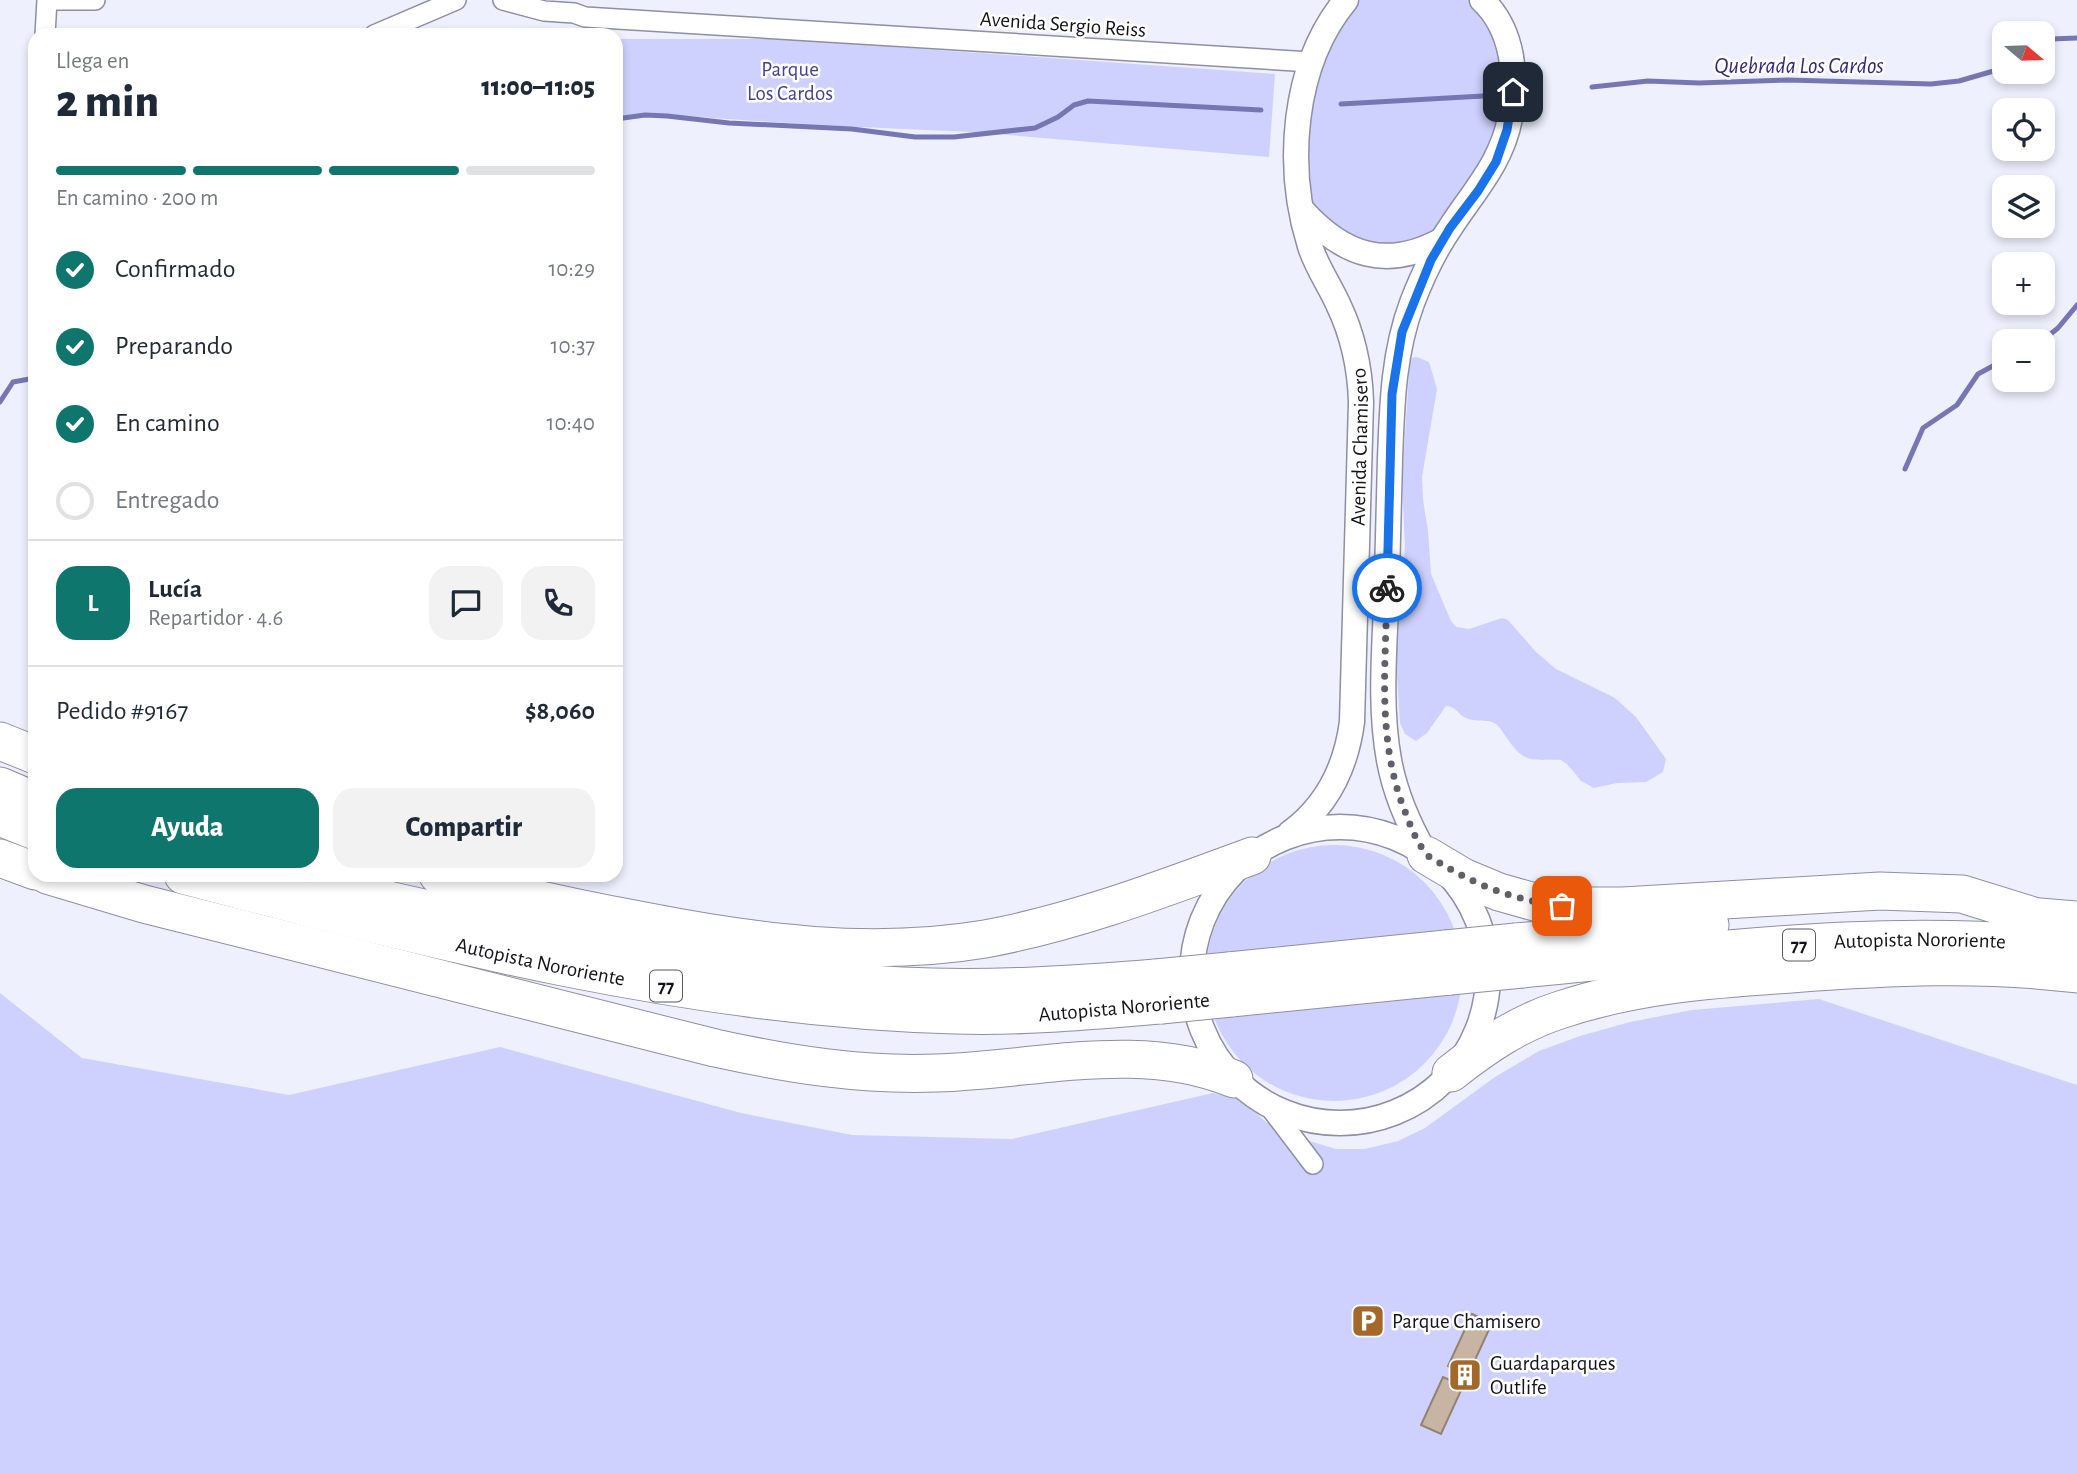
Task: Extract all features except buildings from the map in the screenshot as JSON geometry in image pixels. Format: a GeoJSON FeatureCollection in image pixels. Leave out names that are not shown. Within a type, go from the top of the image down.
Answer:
{"type":"FeatureCollection","features":[{"type":"Feature","properties":{"kind":"highway"},"geometry":{"type":"LineString","coordinates":[[0,741],[28,752]]}},
{"type":"Feature","properties":{"kind":"highway"},"geometry":{"type":"LineString","coordinates":[[0,786],[28,798]]}},
{"type":"Feature","properties":{"kind":"highway"},"geometry":{"type":"LineString","coordinates":[[0,817],[28,828]]}},
{"type":"Feature","properties":{"kind":"highway"},"geometry":{"type":"LineString","coordinates":[[1426,855],[1463,877],[1499,892],[1538,903],[1562,906],[1623,906],[1892,891],[1962,894],[2030,915]]}},
{"type":"Feature","properties":{"kind":"highway"},"geometry":{"type":"LineString","coordinates":[[466,882],[541,901],[725,937],[816,946],[873,948],[948,944],[985,939],[1051,924],[1147,895],[1252,856]]}},
{"type":"Feature","properties":{"kind":"highway"},"geometry":{"type":"LineString","coordinates":[[0,858],[28,868]]}},
{"type":"Feature","properties":{"kind":"highway"},"geometry":{"type":"LineString","coordinates":[[68,882],[278,939],[715,1048],[789,1063],[870,1073],[909,1074],[968,1072],[1102,1059],[1154,1060],[1198,1067],[1234,1079]]}},
{"type":"Feature","properties":{"kind":"highway","name":"Autopista Nororiente"},"geometry":{"type":"LineString","coordinates":[[209,882],[295,905],[591,972],[723,995],[824,1007],[956,1015],[1047,1014],[1158,992],[1519,956],[1747,922],[1878,913],[1984,912],[2077,920]]}},
{"type":"Feature","properties":{"kind":"highway","name":"Autopista Nororiente"},"geometry":{"type":"LineString","coordinates":[[313,882],[594,945],[740,970],[856,983],[944,988],[1055,986],[1158,992]]}},
{"type":"Feature","properties":{"kind":"highway","name":"Autopista Nororiente"},"geometry":{"type":"LineString","coordinates":[[1519,956],[1952,939],[2077,948]]}},
{"type":"Feature","properties":{"kind":"highway"},"geometry":{"type":"LineString","coordinates":[[1451,1073],[1488,1044],[1527,1023],[1558,1010],[1623,993],[1759,976],[1920,966],[1986,967],[2077,974]]}},
{"type":"Feature","properties":{"kind":"street"},"geometry":{"type":"LineString","coordinates":[[45,28],[47,0],[95,0]]}},
{"type":"Feature","properties":{"kind":"street"},"geometry":{"type":"LineString","coordinates":[[390,28],[456,0]]}},
{"type":"Feature","properties":{"kind":"street","name":"Avenida Sergio Reiss"},"geometry":{"type":"LineString","coordinates":[[503,0],[544,11],[575,6],[585,18],[1311,62]]}},
{"type":"Feature","properties":{"kind":"street","name":"Avenida Chamisero"},"geometry":{"type":"LineString","coordinates":[[1284,838],[1304,823],[1335,784],[1349,748],[1353,703],[1361,402],[1359,379],[1352,337],[1310,245],[1297,177],[1296,143],[1311,62],[1330,20],[1342,3]]}},
{"type":"Feature","properties":{"kind":"street","name":"Avenida Chamisero"},"geometry":{"type":"LineString","coordinates":[[1426,855],[1413,832],[1392,773],[1384,719],[1392,407],[1396,360],[1406,319],[1422,280],[1442,240],[1486,179],[1503,144],[1511,117],[1511,55],[1505,33],[1487,3]]}},
{"type":"Feature","properties":{"kind":"street"},"geometry":{"type":"LineString","coordinates":[[1303,211],[1329,236],[1351,249],[1367,254],[1394,256],[1411,253],[1442,240]]}},
{"type":"Feature","properties":{"kind":"street"},"geometry":{"type":"LineString","coordinates":[[1269,1106],[1311,1121],[1333,1124],[1377,1119],[1422,1098],[1451,1073],[1468,1047],[1481,1019],[1488,978],[1486,958],[1476,918],[1467,900],[1455,883],[1426,855],[1393,838],[1357,828],[1332,827],[1308,831],[1284,838],[1252,856],[1235,871],[1208,908],[1194,952],[1193,987],[1199,1020],[1213,1052],[1234,1079],[1269,1106],[1313,1164]]}},
{"type":"Feature","properties":{"kind":"green space"},"geometry":{"type":"Polygon","coordinates":[[[1357,0],[1473,0],[1482,8],[1500,56],[1502,108],[1491,147],[1436,232],[1401,248],[1351,241],[1312,203],[1308,194],[1306,128],[1322,61],[1357,0]]]}},
{"type":"Feature","properties":{"kind":"green space","name":"Parque Los Cardos"},"geometry":{"type":"Polygon","coordinates":[[[623,39],[782,39],[1275,74],[1269,157],[972,132],[669,115],[623,118],[623,39]]]}},
{"type":"Feature","properties":{"kind":"green space"},"geometry":{"type":"Polygon","coordinates":[[[1417,357],[1429,362],[1437,389],[1422,477],[1423,500],[1431,574],[1451,621],[1456,627],[1469,629],[1502,618],[1508,620],[1536,652],[1556,669],[1615,698],[1636,717],[1666,759],[1663,772],[1646,782],[1617,783],[1594,788],[1581,781],[1561,760],[1526,757],[1515,749],[1496,724],[1468,719],[1446,706],[1427,733],[1416,741],[1405,734],[1400,723],[1396,660],[1405,547],[1402,481],[1410,358],[1417,357]]]}},
{"type":"Feature","properties":{"kind":"green space"},"geometry":{"type":"Polygon","coordinates":[[[1321,845],[1347,845],[1383,854],[1405,866],[1425,882],[1441,902],[1453,924],[1460,948],[1460,998],[1453,1022],[1441,1044],[1425,1064],[1405,1080],[1383,1092],[1347,1101],[1321,1101],[1285,1092],[1263,1080],[1243,1064],[1227,1044],[1215,1022],[1206,986],[1206,960],[1215,924],[1227,902],[1243,882],[1263,866],[1285,854],[1321,845]]]}},
{"type":"Feature","properties":{"kind":"green space"},"geometry":{"type":"Polygon","coordinates":[[[0,993],[82,1058],[289,1095],[500,1047],[741,1113],[852,1135],[1012,1139],[1213,1093],[1241,1099],[1266,1122],[1290,1135],[1336,1149],[1365,1149],[1398,1141],[1425,1128],[1495,1077],[1539,1051],[1580,1036],[1630,1022],[1692,1010],[1819,999],[2077,1085],[2077,1474],[0,1474],[0,993]]]}},
{"type":"Feature","properties":{"kind":"waterway","name":"Quebrada Los Cardos"},"geometry":{"type":"LineString","coordinates":[[2055,39],[2077,38]]}},
{"type":"Feature","properties":{"kind":"waterway","name":"Quebrada Los Cardos"},"geometry":{"type":"LineString","coordinates":[[1592,87],[1648,81],[1699,83],[1788,80],[1931,84],[1959,81],[1992,71]]}},
{"type":"Feature","properties":{"kind":"waterway","name":"Quebrada Los Cardos"},"geometry":{"type":"LineString","coordinates":[[1341,104],[1483,96]]}},
{"type":"Feature","properties":{"kind":"waterway","name":"Quebrada Los Cardos"},"geometry":{"type":"LineString","coordinates":[[623,118],[667,116],[729,123],[852,129],[915,137],[954,137],[1035,128],[1058,117],[1074,105],[1088,101],[1261,110]]}},
{"type":"Feature","properties":{"kind":"waterway"},"geometry":{"type":"LineString","coordinates":[[2055,330],[2077,305]]}},
{"type":"Feature","properties":{"kind":"waterway"},"geometry":{"type":"LineString","coordinates":[[1905,469],[1923,428],[1957,405],[1978,374],[1992,366]]}},
{"type":"Feature","properties":{"kind":"waterway","name":"Quebrada Los Cardos"},"geometry":{"type":"LineString","coordinates":[[0,402],[13,382],[28,379]]}},
{"type":"Feature","properties":{"kind":"way so far"},"geometry":{"type":"LineString","coordinates":[[1387,588],[1384,698],[1386,740],[1392,773],[1413,832],[1426,855],[1463,877],[1518,898],[1562,906]]}},
{"type":"Feature","properties":{"kind":"place","name":"Parque Chamisero"},"geometry":{"type":"Point","coordinates":[1368,1321]}},
{"type":"Feature","properties":{"kind":"place","name":"Guardaparques Outlife"},"geometry":{"type":"Point","coordinates":[1465,1375]}},
{"type":"Feature","properties":{"kind":"route"},"geometry":{"type":"LineString","coordinates":[[1387,588],[1392,394],[1402,332],[1431,260],[1496,162],[1511,117],[1513,92]]}}]}
